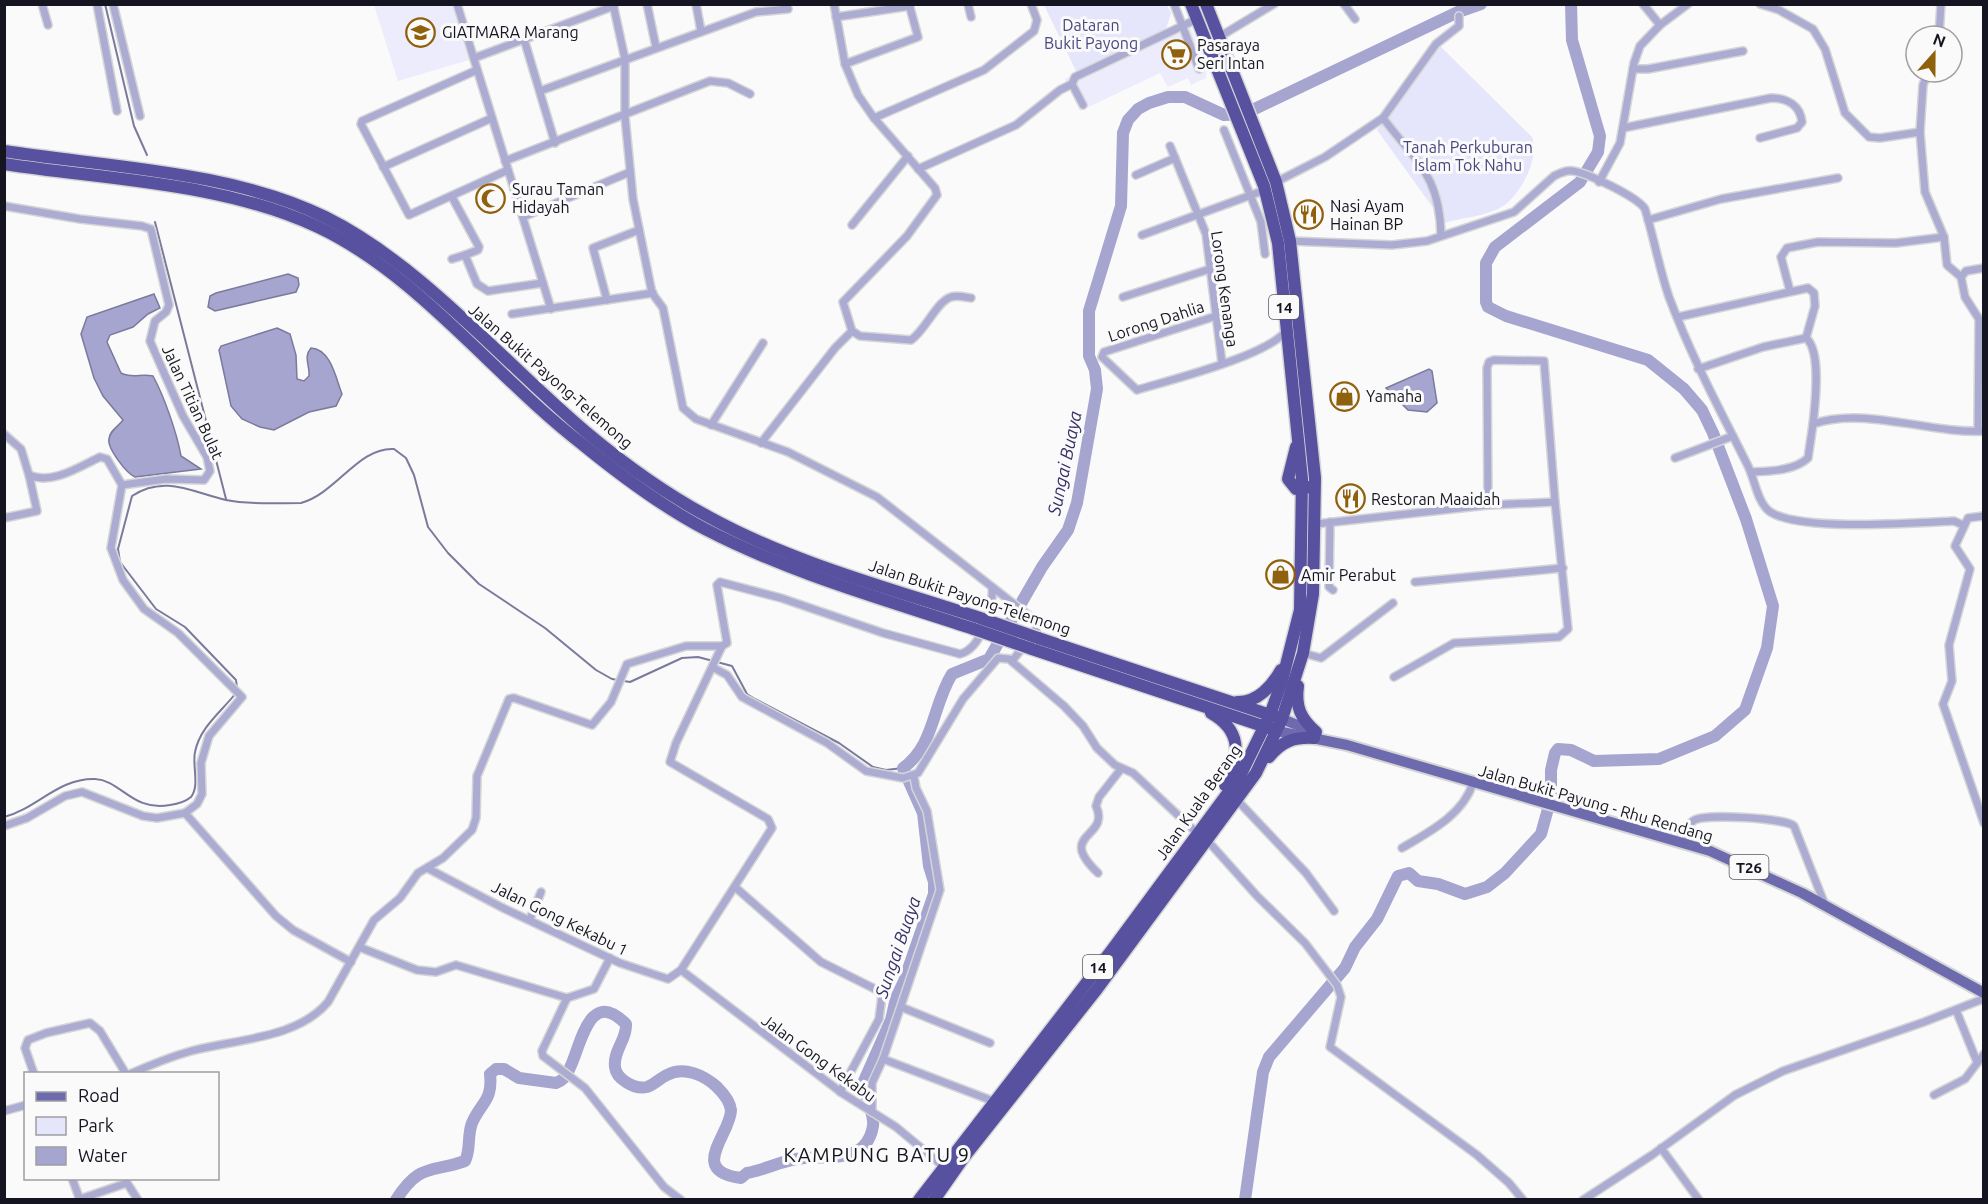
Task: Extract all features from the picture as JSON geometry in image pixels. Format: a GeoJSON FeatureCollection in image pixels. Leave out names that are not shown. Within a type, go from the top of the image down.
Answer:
{"type":"FeatureCollection","features":[{"type":"Feature","properties":{"kind":"highway","name":"Jalan Kuala Berang"},"geometry":{"type":"LineString","coordinates":[[1191,4],[1265,190],[1278,243],[1302,490],[1302,582],[1297,651]]}},
{"type":"Feature","properties":{"kind":"highway","name":"Jalan Kuala Berang"},"geometry":{"type":"LineString","coordinates":[[918,1200],[1112,950],[1202,837],[1237,800],[1256,773],[1311,615],[1316,543],[1315,478],[1290,241],[1276,182],[1206,4]]}},
{"type":"Feature","properties":{"kind":"highway","name":"Jalan Bukit Payong-Telemong"},"geometry":{"type":"LineString","coordinates":[[4,151],[229,185],[272,196],[323,216],[357,235],[415,278],[586,432],[645,477],[708,517],[806,560],[977,624]]}},
{"type":"Feature","properties":{"kind":"highway","name":"Jalan Bukit Payong-Telemong"},"geometry":{"type":"LineString","coordinates":[[4,164],[226,197],[268,208],[318,227],[367,257],[407,287],[578,442],[638,487],[702,528],[802,572],[1227,701],[1274,723]]}},
{"type":"Feature","properties":{"kind":"highway"},"geometry":{"type":"LineString","coordinates":[[1302,490],[1309,487],[1315,478]]}},
{"type":"Feature","properties":{"kind":"highway","name":"Jalan Bukit Payong-Telemong"},"geometry":{"type":"LineString","coordinates":[[1035,643],[1155,690],[1274,723]]}},
{"type":"Feature","properties":{"kind":"highway"},"geometry":{"type":"LineString","coordinates":[[1227,701],[1251,700],[1264,692],[1276,680],[1297,651]]}},
{"type":"Feature","properties":{"kind":"highway"},"geometry":{"type":"LineString","coordinates":[[1256,773],[1284,743],[1315,735],[1298,708],[1296,697],[1297,651]]}},
{"type":"Feature","properties":{"kind":"highway"},"geometry":{"type":"LineString","coordinates":[[1155,690],[1220,718],[1233,734],[1236,745],[1236,764],[1207,821]]}},
{"type":"Feature","properties":{"kind":"highway","name":"Jalan Kuala Berang"},"geometry":{"type":"LineString","coordinates":[[934,1200],[971,1148],[1097,989],[1202,837],[1207,821],[1239,778],[1274,723]]}},
{"type":"Feature","properties":{"kind":"main road","name":"Jalan Bukit Payung - Rhu Rendang"},"geometry":{"type":"LineString","coordinates":[[1274,723],[1684,843],[1744,864],[1825,905],[1924,961],[1933,963],[1983,995]]}},
{"type":"Feature","properties":{"kind":"street"},"geometry":{"type":"LineString","coordinates":[[42,4],[48,25]]}},
{"type":"Feature","properties":{"kind":"street"},"geometry":{"type":"LineString","coordinates":[[97,4],[117,111]]}},
{"type":"Feature","properties":{"kind":"street"},"geometry":{"type":"LineString","coordinates":[[113,4],[140,116]]}},
{"type":"Feature","properties":{"kind":"street"},"geometry":{"type":"LineString","coordinates":[[457,4],[551,309]]}},
{"type":"Feature","properties":{"kind":"street"},"geometry":{"type":"LineString","coordinates":[[647,4],[656,47]]}},
{"type":"Feature","properties":{"kind":"street"},"geometry":{"type":"LineString","coordinates":[[696,4],[701,31]]}},
{"type":"Feature","properties":{"kind":"street"},"geometry":{"type":"LineString","coordinates":[[834,4],[850,80],[874,118],[935,188],[936,199],[907,236],[843,302],[852,331],[860,336],[911,340],[927,325],[945,300],[952,296],[971,298]]}},
{"type":"Feature","properties":{"kind":"street"},"geometry":{"type":"LineString","coordinates":[[968,4],[971,17]]}},
{"type":"Feature","properties":{"kind":"street"},"geometry":{"type":"LineString","coordinates":[[874,118],[984,70],[1035,29],[1037,20],[1031,4]]}},
{"type":"Feature","properties":{"kind":"street"},"geometry":{"type":"LineString","coordinates":[[1174,4],[1199,69]]}},
{"type":"Feature","properties":{"kind":"street"},"geometry":{"type":"LineString","coordinates":[[1219,37],[1274,4]]}},
{"type":"Feature","properties":{"kind":"street"},"geometry":{"type":"LineString","coordinates":[[1344,4],[1355,19]]}},
{"type":"Feature","properties":{"kind":"street"},"geometry":{"type":"LineString","coordinates":[[1643,4],[1660,25]]}},
{"type":"Feature","properties":{"kind":"street"},"geometry":{"type":"LineString","coordinates":[[1597,181],[1611,163],[1623,128],[1633,69],[1640,46],[1660,25],[1688,4]]}},
{"type":"Feature","properties":{"kind":"street"},"geometry":{"type":"LineString","coordinates":[[1760,4],[1779,10],[1813,28],[1825,49],[1845,113],[1869,137],[1880,138],[1920,132]]}},
{"type":"Feature","properties":{"kind":"street"},"geometry":{"type":"LineString","coordinates":[[1940,24],[1941,4]]}},
{"type":"Feature","properties":{"kind":"street"},"geometry":{"type":"LineString","coordinates":[[474,58],[614,5],[625,59],[625,117],[630,172],[639,230],[653,293],[663,308],[683,408],[690,416],[806,460],[877,497],[1037,622],[1037,628],[1012,661]]}},
{"type":"Feature","properties":{"kind":"street"},"geometry":{"type":"LineString","coordinates":[[836,17],[909,5],[918,37],[845,64]]}},
{"type":"Feature","properties":{"kind":"street"},"geometry":{"type":"LineString","coordinates":[[540,91],[756,12],[788,9]]}},
{"type":"Feature","properties":{"kind":"street"},"geometry":{"type":"LineString","coordinates":[[1276,182],[1325,157],[1383,118],[1436,44],[1459,26],[1459,16]]}},
{"type":"Feature","properties":{"kind":"street"},"geometry":{"type":"LineString","coordinates":[[918,169],[1016,125],[1060,90],[1072,84],[1075,77],[1197,19]]}},
{"type":"Feature","properties":{"kind":"street"},"geometry":{"type":"LineString","coordinates":[[524,39],[555,142]]}},
{"type":"Feature","properties":{"kind":"street"},"geometry":{"type":"LineString","coordinates":[[1633,69],[1648,69],[1743,51]]}},
{"type":"Feature","properties":{"kind":"street"},"geometry":{"type":"LineString","coordinates":[[477,69],[362,121],[361,124],[406,213],[412,215],[508,170]]}},
{"type":"Feature","properties":{"kind":"street"},"geometry":{"type":"LineString","coordinates":[[506,161],[625,117],[710,81],[729,83],[750,94]]}},
{"type":"Feature","properties":{"kind":"street"},"geometry":{"type":"LineString","coordinates":[[1072,84],[1083,105]]}},
{"type":"Feature","properties":{"kind":"street"},"geometry":{"type":"LineString","coordinates":[[1813,424],[1835,419],[1866,420],[1981,431],[1980,312],[1965,297],[1961,277],[1947,265],[1944,237],[1925,192],[1920,132],[1923,84]]}},
{"type":"Feature","properties":{"kind":"street"},"geometry":{"type":"LineString","coordinates":[[1623,128],[1771,98],[1787,101],[1798,109],[1802,122],[1797,128],[1760,138]]}},
{"type":"Feature","properties":{"kind":"street"},"geometry":{"type":"LineString","coordinates":[[383,167],[492,118]]}},
{"type":"Feature","properties":{"kind":"street"},"geometry":{"type":"LineString","coordinates":[[1383,118],[1422,165],[1434,185],[1441,216],[1441,236]]}},
{"type":"Feature","properties":{"kind":"street"},"geometry":{"type":"LineString","coordinates":[[1224,130],[1261,222],[1265,254]]}},
{"type":"Feature","properties":{"kind":"street","name":"Lorong Kenanga"},"geometry":{"type":"LineString","coordinates":[[1170,146],[1206,234],[1222,363]]}},
{"type":"Feature","properties":{"kind":"street"},"geometry":{"type":"LineString","coordinates":[[852,225],[908,156]]}},
{"type":"Feature","properties":{"kind":"street"},"geometry":{"type":"LineString","coordinates":[[1136,175],[1175,158]]}},
{"type":"Feature","properties":{"kind":"street"},"geometry":{"type":"LineString","coordinates":[[523,217],[630,172]]}},
{"type":"Feature","properties":{"kind":"street"},"geometry":{"type":"LineString","coordinates":[[1290,241],[1403,245],[1441,236],[1507,215],[1554,176],[1561,172],[1576,172],[1641,203],[1648,220],[1668,295],[1698,369],[1751,472],[1761,501],[1768,510],[1776,515],[1841,525],[1954,520],[1963,525]]}},
{"type":"Feature","properties":{"kind":"street"},"geometry":{"type":"LineString","coordinates":[[1648,220],[1721,199],[1838,178]]}},
{"type":"Feature","properties":{"kind":"street"},"geometry":{"type":"LineString","coordinates":[[1142,235],[1265,190]]}},
{"type":"Feature","properties":{"kind":"street"},"geometry":{"type":"LineString","coordinates":[[452,197],[479,248],[452,260]]}},
{"type":"Feature","properties":{"kind":"street","name":"Jalan Titian Bulat"},"geometry":{"type":"LineString","coordinates":[[4,206],[151,229],[169,305],[166,312],[155,321],[150,341],[183,416],[204,450],[210,471],[204,480],[166,479],[122,485]]}},
{"type":"Feature","properties":{"kind":"street"},"geometry":{"type":"LineString","coordinates":[[607,300],[593,248],[639,230]]}},
{"type":"Feature","properties":{"kind":"street"},"geometry":{"type":"LineString","coordinates":[[1790,291],[1781,257],[1787,248],[1818,242],[1896,243],[1944,237]]}},
{"type":"Feature","properties":{"kind":"street"},"geometry":{"type":"LineString","coordinates":[[465,255],[477,284],[484,290],[543,283]]}},
{"type":"Feature","properties":{"kind":"street"},"geometry":{"type":"LineString","coordinates":[[1961,277],[1966,271],[1983,268]]}},
{"type":"Feature","properties":{"kind":"street"},"geometry":{"type":"LineString","coordinates":[[1123,297],[1210,269]]}},
{"type":"Feature","properties":{"kind":"street"},"geometry":{"type":"LineString","coordinates":[[1678,317],[1808,288],[1816,297],[1806,338]]}},
{"type":"Feature","properties":{"kind":"street"},"geometry":{"type":"LineString","coordinates":[[512,314],[653,293]]}},
{"type":"Feature","properties":{"kind":"street","name":"Lorong Dahlia"},"geometry":{"type":"LineString","coordinates":[[1216,316],[1104,352],[1101,357],[1137,390],[1222,363]]}},
{"type":"Feature","properties":{"kind":"street"},"geometry":{"type":"LineString","coordinates":[[1222,363],[1275,340],[1287,330]]}},
{"type":"Feature","properties":{"kind":"street"},"geometry":{"type":"LineString","coordinates":[[761,443],[852,331]]}},
{"type":"Feature","properties":{"kind":"street"},"geometry":{"type":"LineString","coordinates":[[1698,369],[1752,350],[1806,338]]}},
{"type":"Feature","properties":{"kind":"street"},"geometry":{"type":"LineString","coordinates":[[1751,472],[1798,466],[1808,458],[1816,375],[1811,344],[1806,338]]}},
{"type":"Feature","properties":{"kind":"street"},"geometry":{"type":"LineString","coordinates":[[711,425],[763,343]]}},
{"type":"Feature","properties":{"kind":"street"},"geometry":{"type":"LineString","coordinates":[[1394,677],[1454,643],[1559,637],[1568,630],[1544,361],[1494,360],[1489,362],[1487,368],[1488,505]]}},
{"type":"Feature","properties":{"kind":"street"},"geometry":{"type":"LineString","coordinates":[[4,434],[21,449],[37,511],[4,518]]}},
{"type":"Feature","properties":{"kind":"street"},"geometry":{"type":"LineString","coordinates":[[1675,458],[1733,436]]}},
{"type":"Feature","properties":{"kind":"street"},"geometry":{"type":"LineString","coordinates":[[4,826],[27,818],[65,796],[82,792],[142,816],[157,818],[185,813],[197,804],[202,795],[201,764],[209,736],[241,699],[241,694],[178,633],[144,609],[123,580],[111,548],[122,485],[107,459],[102,456],[56,476],[40,478],[29,475]]}},
{"type":"Feature","properties":{"kind":"street"},"geometry":{"type":"LineString","coordinates":[[1316,524],[1488,505],[1555,502]]}},
{"type":"Feature","properties":{"kind":"street"},"geometry":{"type":"LineString","coordinates":[[1983,516],[1972,516],[1963,525],[1955,550],[1969,565],[1970,576],[1950,645],[1952,681],[1943,704],[1943,711],[1983,823]]}},
{"type":"Feature","properties":{"kind":"street"},"geometry":{"type":"LineString","coordinates":[[1330,522],[1329,587],[1333,590]]}},
{"type":"Feature","properties":{"kind":"street"},"geometry":{"type":"LineString","coordinates":[[1316,543],[1329,543]]}},
{"type":"Feature","properties":{"kind":"street"},"geometry":{"type":"LineString","coordinates":[[1414,582],[1563,568]]}},
{"type":"Feature","properties":{"kind":"street"},"geometry":{"type":"LineString","coordinates":[[681,970],[771,832],[771,822],[672,765],[670,761],[692,709],[728,639],[717,585],[720,582],[781,598],[883,633],[960,654],[970,649],[990,614],[993,598],[992,587]]}},
{"type":"Feature","properties":{"kind":"street"},"geometry":{"type":"LineString","coordinates":[[1297,651],[1321,658],[1393,603]]}},
{"type":"Feature","properties":{"kind":"street"},"geometry":{"type":"LineString","coordinates":[[133,1072],[189,1051],[302,1025],[318,1014],[328,1002],[374,920],[400,898],[418,873],[444,858],[472,830],[476,818],[477,776],[509,699],[514,698],[591,725],[604,713],[627,664],[686,646],[722,649]]}},
{"type":"Feature","properties":{"kind":"street"},"geometry":{"type":"LineString","coordinates":[[909,778],[982,675],[998,658],[1012,661],[1064,706],[1083,726],[1097,748],[1121,769],[1133,773],[1202,837],[1257,896],[1284,920],[1329,974],[1337,985],[1341,997],[1330,1047],[1477,1155],[1509,1183],[1523,1200]]}},
{"type":"Feature","properties":{"kind":"street"},"geometry":{"type":"LineString","coordinates":[[714,667],[727,675],[746,700],[826,743],[866,771],[909,778],[928,816],[940,890],[883,1059],[872,1083],[872,1112]]}},
{"type":"Feature","properties":{"kind":"street"},"geometry":{"type":"LineString","coordinates":[[1098,873],[1083,858],[1081,848],[1085,838],[1097,824],[1100,814],[1096,806],[1099,797],[1121,769]]}},
{"type":"Feature","properties":{"kind":"street"},"geometry":{"type":"LineString","coordinates":[[1402,848],[1453,813],[1467,797],[1473,783]]}},
{"type":"Feature","properties":{"kind":"street"},"geometry":{"type":"LineString","coordinates":[[1237,800],[1306,873],[1334,911]]}},
{"type":"Feature","properties":{"kind":"street"},"geometry":{"type":"LineString","coordinates":[[185,813],[276,916],[293,930],[351,962]]}},
{"type":"Feature","properties":{"kind":"street"},"geometry":{"type":"LineString","coordinates":[[1684,843],[1690,825],[1698,819],[1756,818],[1789,822],[1794,826],[1825,905]]}},
{"type":"Feature","properties":{"kind":"street","name":"Jalan Gong Kekabu 1"},"geometry":{"type":"LineString","coordinates":[[427,868],[610,958],[668,979],[681,970]]}},
{"type":"Feature","properties":{"kind":"street"},"geometry":{"type":"LineString","coordinates":[[735,886],[812,955],[832,968],[877,990],[882,996],[879,1018],[841,1092]]}},
{"type":"Feature","properties":{"kind":"street"},"geometry":{"type":"LineString","coordinates":[[530,919],[540,892]]}},
{"type":"Feature","properties":{"kind":"street"},"geometry":{"type":"LineString","coordinates":[[359,946],[417,969],[436,972],[450,965],[456,965],[567,998],[594,989],[610,958]]}},
{"type":"Feature","properties":{"kind":"street","name":"Jalan Gong Kekabu"},"geometry":{"type":"LineString","coordinates":[[681,970],[841,1092],[896,1127],[943,1166]]}},
{"type":"Feature","properties":{"kind":"street"},"geometry":{"type":"LineString","coordinates":[[1583,1200],[1735,1095],[1783,1071],[1956,1010],[1983,995]]}},
{"type":"Feature","properties":{"kind":"street"},"geometry":{"type":"LineString","coordinates":[[567,998],[542,1053],[585,1088],[664,1187],[681,1200]]}},
{"type":"Feature","properties":{"kind":"street"},"geometry":{"type":"LineString","coordinates":[[901,1006],[990,1043]]}},
{"type":"Feature","properties":{"kind":"street"},"geometry":{"type":"LineString","coordinates":[[1956,1010],[1977,1062]]}},
{"type":"Feature","properties":{"kind":"street"},"geometry":{"type":"LineString","coordinates":[[33,1072],[25,1048],[28,1040],[46,1033],[90,1023],[100,1031],[127,1072]]}},
{"type":"Feature","properties":{"kind":"street"},"geometry":{"type":"LineString","coordinates":[[1934,1095],[1965,1079],[1983,1054]]}},
{"type":"Feature","properties":{"kind":"street"},"geometry":{"type":"LineString","coordinates":[[883,1059],[993,1101]]}},
{"type":"Feature","properties":{"kind":"street"},"geometry":{"type":"LineString","coordinates":[[4,1111],[24,1106]]}},
{"type":"Feature","properties":{"kind":"street"},"geometry":{"type":"LineString","coordinates":[[1661,1148],[1699,1200]]}},
{"type":"Feature","properties":{"kind":"street"},"geometry":{"type":"LineString","coordinates":[[72,1180],[80,1199],[128,1183],[138,1200]]}},
{"type":"Feature","properties":{"kind":"shaded area","name":"GIATMARA Marang"},"geometry":{"type":"Polygon","coordinates":[[[374,5],[452,5],[469,60],[398,81],[374,5]]]}},
{"type":"Feature","properties":{"kind":"shaded area"},"geometry":{"type":"Polygon","coordinates":[[[1188,21],[1207,70],[1206,78],[1191,85],[1188,78],[1168,87],[1160,73],[1080,111],[1065,79],[1188,21]]]}},
{"type":"Feature","properties":{"kind":"green space","name":"Dataran Bukit Payong"},"geometry":{"type":"Polygon","coordinates":[[[1044,5],[1167,5],[1171,13],[1165,32],[1077,73],[1044,5]]]}},
{"type":"Feature","properties":{"kind":"green space","name":"Tanah Perkuburan Islam Tok Nahu"},"geometry":{"type":"Polygon","coordinates":[[[1440,46],[1532,137],[1534,146],[1527,175],[1516,193],[1503,206],[1490,212],[1444,223],[1377,130],[1440,46]]]}},
{"type":"Feature","properties":{"kind":"water"},"geometry":{"type":"Polygon","coordinates":[[[288,274],[298,278],[299,285],[296,292],[215,311],[208,307],[210,296],[216,293],[288,274]]]}},
{"type":"Feature","properties":{"kind":"water"},"geometry":{"type":"Polygon","coordinates":[[[154,294],[160,308],[148,314],[133,327],[110,335],[107,342],[121,373],[129,376],[153,376],[170,415],[181,456],[201,469],[135,477],[122,466],[109,443],[113,431],[123,420],[103,396],[94,378],[81,334],[87,317],[154,294]]]}},
{"type":"Feature","properties":{"kind":"water"},"geometry":{"type":"Polygon","coordinates":[[[277,328],[290,334],[296,355],[297,379],[304,381],[309,376],[307,355],[311,348],[318,350],[332,366],[342,394],[336,406],[309,412],[274,430],[242,419],[231,406],[219,350],[221,346],[277,328]]]}},
{"type":"Feature","properties":{"kind":"water"},"geometry":{"type":"Polygon","coordinates":[[[1429,369],[1432,371],[1437,403],[1427,412],[1408,410],[1386,388],[1429,369]]]}},
{"type":"Feature","properties":{"kind":"waterway"},"geometry":{"type":"LineString","coordinates":[[105,4],[134,126],[147,155]]}},
{"type":"Feature","properties":{"kind":"waterway","name":"Sungai Buaya"},"geometry":{"type":"LineString","coordinates":[[396,1200],[412,1180],[426,1171],[465,1161],[472,1123],[490,1090],[490,1074],[496,1069],[504,1069],[519,1078],[559,1082],[570,1069],[585,1029],[592,1018],[601,1012],[612,1014],[626,1024],[626,1030],[616,1055],[615,1067],[619,1076],[627,1083],[637,1087],[647,1087],[664,1076],[680,1071],[694,1073],[706,1079],[724,1095],[731,1110],[714,1160],[717,1168],[725,1174],[741,1178],[747,1173],[790,1160],[842,1156],[862,1148],[869,1139],[873,1126],[864,1081],[891,1020],[896,998],[934,894],[923,813],[903,768],[913,759],[927,737],[945,686],[952,674],[989,659],[1042,567],[1068,530],[1077,503],[1097,389],[1095,370],[1089,356],[1089,311],[1121,206],[1123,133],[1128,120],[1138,109],[1168,97],[1185,97],[1224,115],[1244,114],[1458,12],[1481,4]]}},
{"type":"Feature","properties":{"kind":"waterway"},"geometry":{"type":"LineString","coordinates":[[1245,1200],[1263,1072],[1269,1057],[1345,968],[1355,947],[1377,919],[1398,876],[1409,873],[1418,881],[1438,884],[1465,894],[1487,887],[1505,873],[1541,834],[1551,798],[1551,770],[1558,749],[1571,750],[1594,761],[1659,759],[1715,736],[1745,710],[1767,648],[1773,606],[1746,519],[1702,410],[1684,389],[1648,360],[1506,316],[1488,307],[1486,302],[1486,263],[1495,247],[1580,182],[1598,152],[1600,136],[1572,40],[1571,4]]}},
{"type":"Feature","properties":{"kind":"waterway"},"geometry":{"type":"LineString","coordinates":[[155,222],[226,499]]}},
{"type":"Feature","properties":{"kind":"waterway"},"geometry":{"type":"LineString","coordinates":[[237,688],[236,680],[185,627],[156,609],[120,562],[118,549],[132,496],[156,486],[168,486],[235,502],[301,503],[326,490],[369,455],[381,450],[394,449],[406,458],[414,475],[428,527],[448,553],[479,584],[545,628],[596,670],[612,679],[630,682],[682,658],[698,657],[732,666],[747,694],[755,699],[839,743],[873,767],[886,770],[903,768]]}},
{"type":"Feature","properties":{"kind":"waterway"},"geometry":{"type":"LineString","coordinates":[[4,817],[16,813],[59,788],[82,780],[104,781],[146,804],[170,805],[186,800],[194,792],[194,757],[201,735],[236,693]]}},
{"type":"Feature","properties":{"kind":"place","name":"GIATMARA Marang"},"geometry":{"type":"Point","coordinates":[421,32]}},
{"type":"Feature","properties":{"kind":"place","name":"Pasaraya Seri Intan"},"geometry":{"type":"Point","coordinates":[1176,54]}},
{"type":"Feature","properties":{"kind":"place","name":"Surau Taman Hidayah"},"geometry":{"type":"Point","coordinates":[491,198]}},
{"type":"Feature","properties":{"kind":"place","name":"Nasi Ayam Hainan BP"},"geometry":{"type":"Point","coordinates":[1309,215]}},
{"type":"Feature","properties":{"kind":"place","name":"Yamaha"},"geometry":{"type":"Point","coordinates":[1345,396]}},
{"type":"Feature","properties":{"kind":"place","name":"Restoran Maaidah"},"geometry":{"type":"Point","coordinates":[1350,499]}},
{"type":"Feature","properties":{"kind":"place","name":"Amir Perabut"},"geometry":{"type":"Point","coordinates":[1280,575]}},
{"type":"Feature","properties":{"kind":"district","name":"KAMPUNG BATU 9"},"geometry":{"type":"Point","coordinates":[877,1154]}}]}
